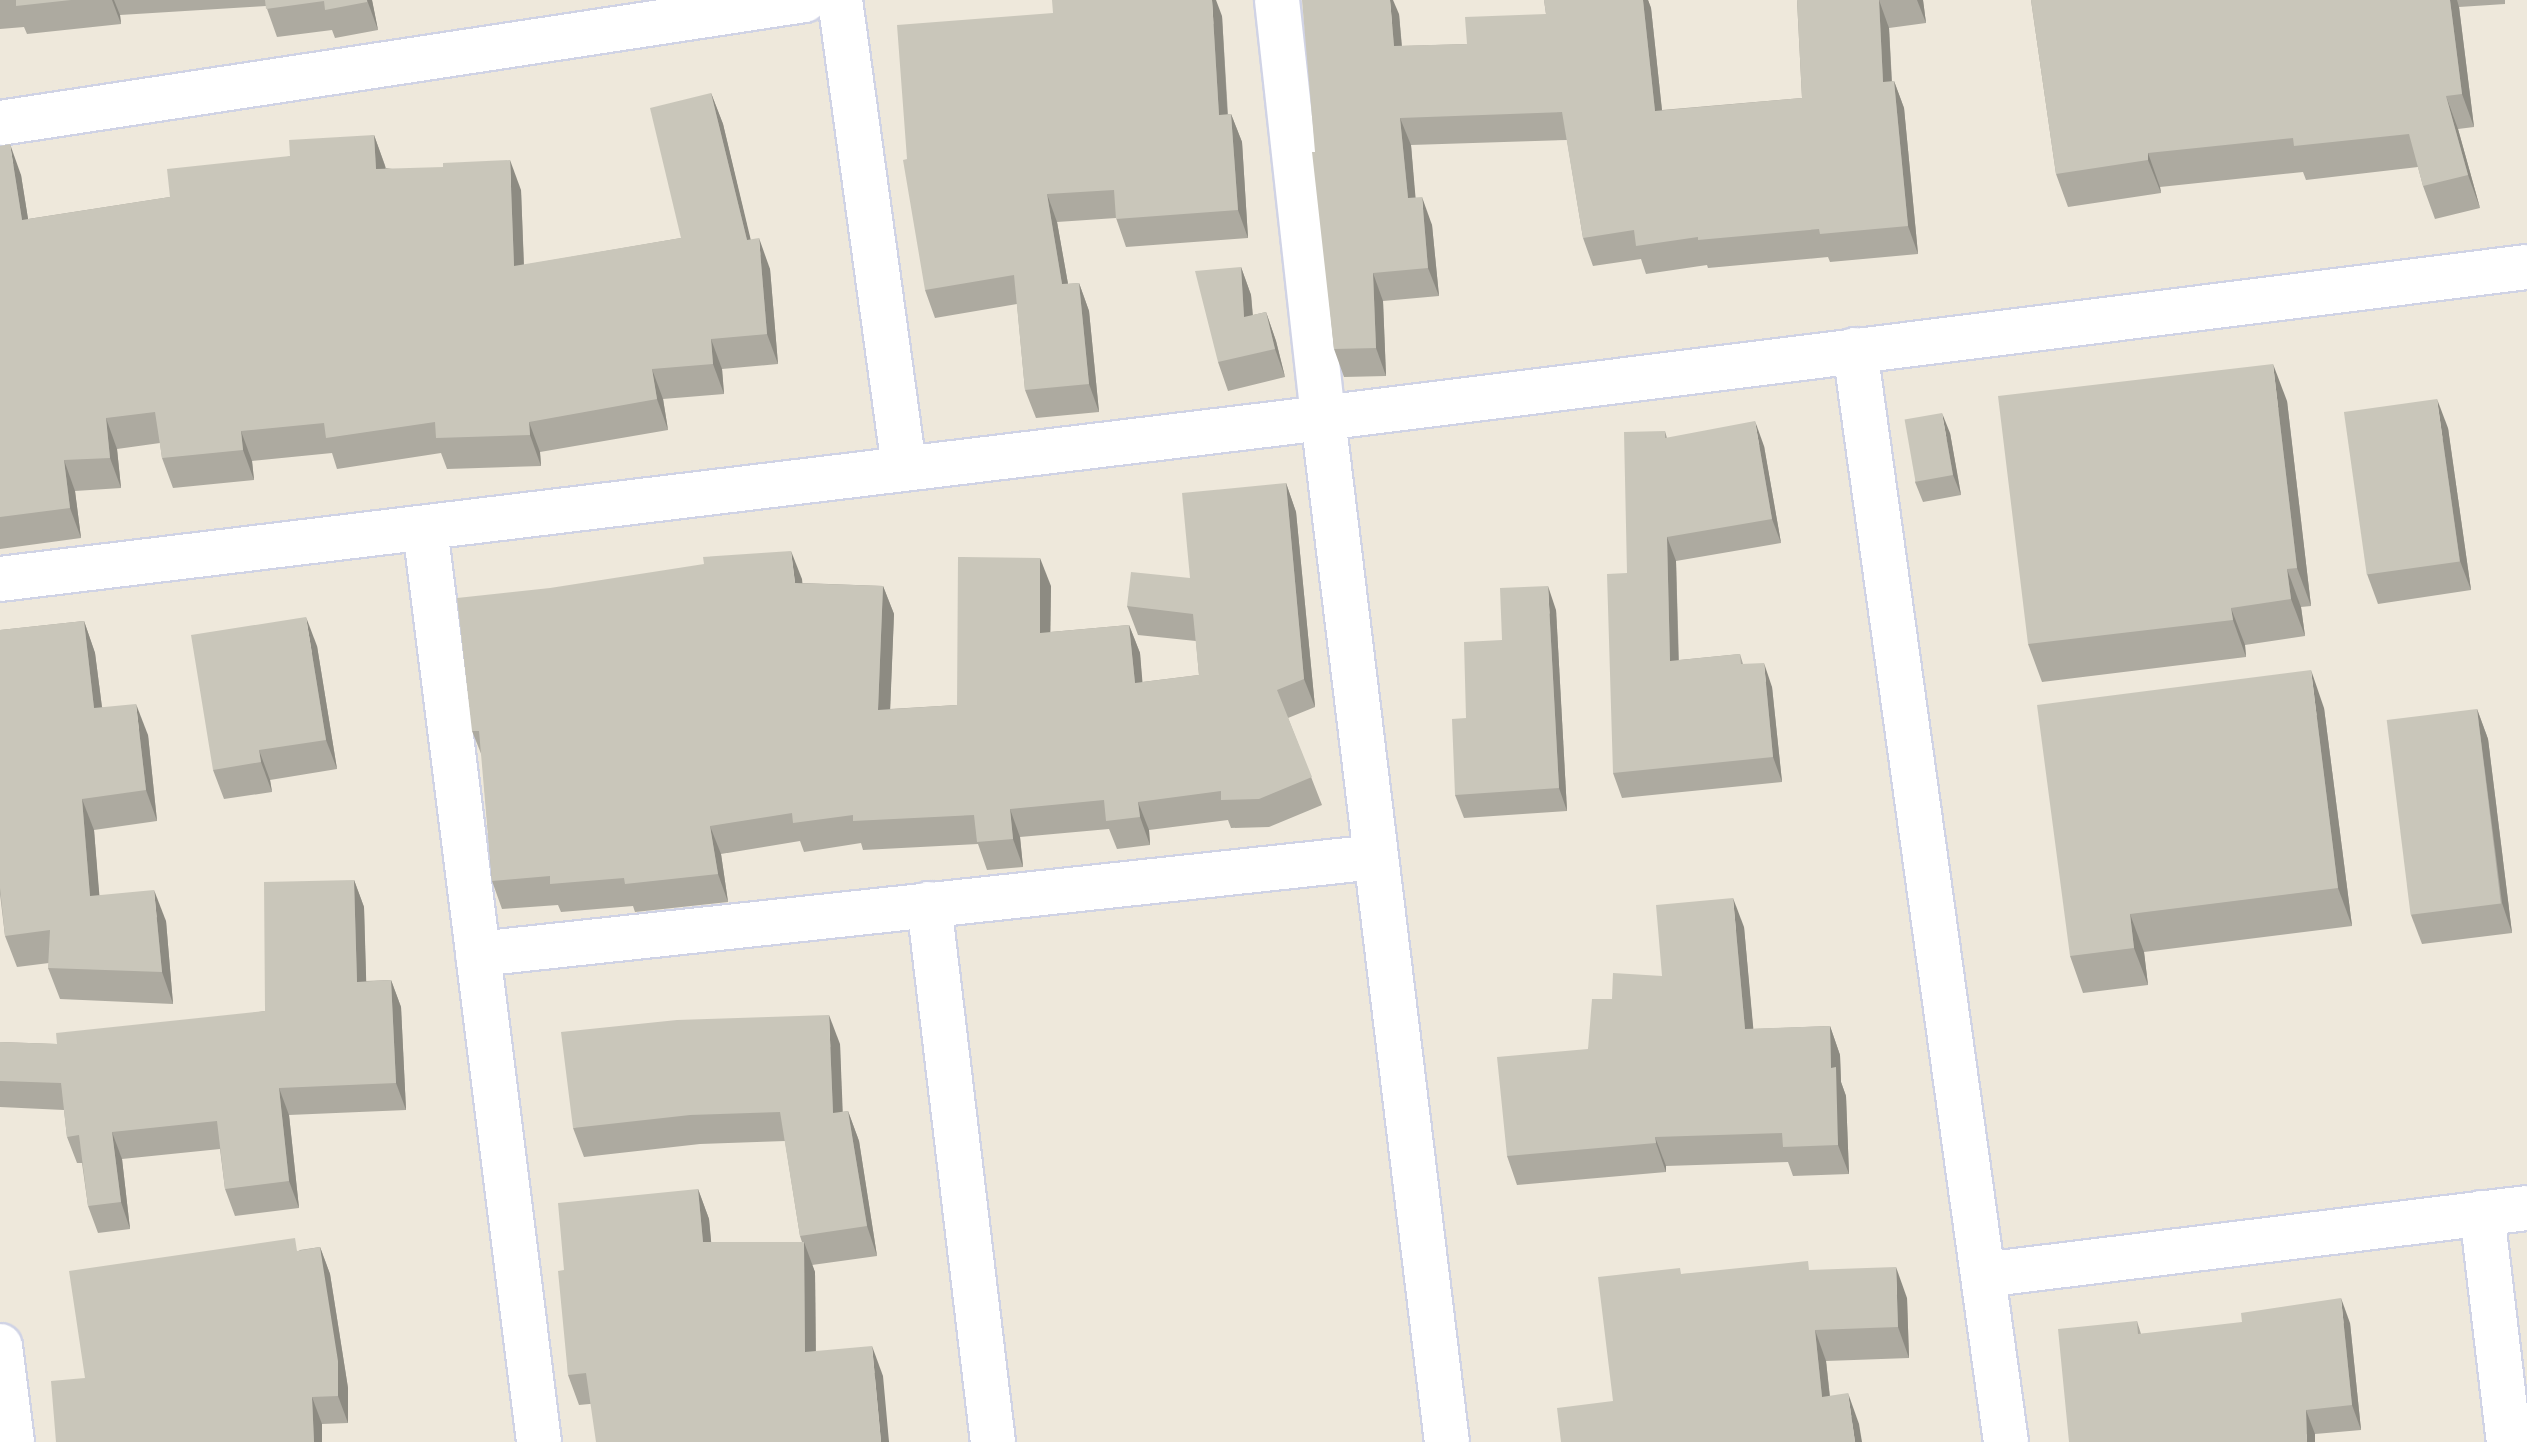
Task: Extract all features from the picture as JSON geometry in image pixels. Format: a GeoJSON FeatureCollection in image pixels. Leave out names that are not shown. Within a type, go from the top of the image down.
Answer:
{"type":"FeatureCollection","features":[{"type":"Feature","properties":{"kind":"street"},"geometry":{"type":"LineString","coordinates":[[0,123],[805,0]]}},
{"type":"Feature","properties":{"kind":"street"},"geometry":{"type":"LineString","coordinates":[[840,0],[904,469]]}},
{"type":"Feature","properties":{"kind":"street"},"geometry":{"type":"LineString","coordinates":[[1277,0],[1323,418],[1447,1442]]}},
{"type":"Feature","properties":{"kind":"street"},"geometry":{"type":"LineString","coordinates":[[0,579],[2527,267]]}},
{"type":"Feature","properties":{"kind":"street"},"geometry":{"type":"LineString","coordinates":[[1855,350],[2006,1442]]}},
{"type":"Feature","properties":{"kind":"street"},"geometry":{"type":"LineString","coordinates":[[425,528],[539,1442]]}},
{"type":"Feature","properties":{"kind":"street"},"geometry":{"type":"LineString","coordinates":[[478,954],[1376,857]]}},
{"type":"Feature","properties":{"kind":"street"},"geometry":{"type":"LineString","coordinates":[[929,904],[993,1442]]}},
{"type":"Feature","properties":{"kind":"street"},"geometry":{"type":"LineString","coordinates":[[1983,1275],[2527,1208]]}},
{"type":"Feature","properties":{"kind":"street"},"geometry":{"type":"LineString","coordinates":[[2482,1213],[2509,1442]]}},
{"type":"Feature","properties":{"kind":"street"},"geometry":{"type":"LineString","coordinates":[[0,1346],[12,1442]]}},
{"type":"Feature","properties":{"kind":"building"},"geometry":{"type":"Polygon","coordinates":[[[16,0],[71,0],[16,6],[16,0]]]}},
{"type":"Feature","properties":{"kind":"building"},"geometry":{"type":"Polygon","coordinates":[[[265,0],[367,0],[367,2],[325,10],[324,1],[266,9],[265,0]]]}},
{"type":"Feature","properties":{"kind":"building"},"geometry":{"type":"Polygon","coordinates":[[[1052,0],[1212,0],[1219,115],[1231,114],[1238,210],[1116,219],[1114,190],[1047,194],[1062,284],[1079,283],[1089,384],[1025,390],[1014,275],[925,290],[903,160],[907,159],[897,25],[1053,13],[1052,0]]]}},
{"type":"Feature","properties":{"kind":"building"},"geometry":{"type":"Polygon","coordinates":[[[1302,0],[1390,0],[1394,46],[1467,44],[1465,17],[1546,14],[1544,0],[1643,0],[1655,111],[1802,98],[1797,0],[1879,0],[1883,82],[1894,81],[1908,226],[1820,234],[1819,229],[1698,240],[1698,237],[1636,246],[1634,230],[1583,238],[1562,112],[1400,118],[1408,198],[1422,197],[1428,268],[1373,273],[1376,348],[1334,349],[1312,152],[1315,152],[1302,0]]]}},
{"type":"Feature","properties":{"kind":"building"},"geometry":{"type":"Polygon","coordinates":[[[2031,0],[2450,0],[2462,94],[2446,96],[2468,175],[2423,186],[2409,134],[2294,146],[2293,138],[2148,153],[2148,160],[2056,174],[2031,0]]]}},
{"type":"Feature","properties":{"kind":"building"},"geometry":{"type":"Polygon","coordinates":[[[711,93],[747,240],[759,238],[767,334],[711,339],[713,364],[652,369],[657,399],[529,422],[530,435],[436,438],[435,422],[326,438],[324,423],[241,431],[243,450],[162,458],[155,412],[106,418],[110,458],[64,460],[70,508],[0,517],[0,146],[10,144],[22,220],[170,197],[167,169],[290,156],[289,140],[374,135],[376,169],[443,167],[443,163],[510,160],[514,266],[681,238],[650,108],[711,93]]]}},
{"type":"Feature","properties":{"kind":"building"},"geometry":{"type":"Polygon","coordinates":[[[1241,267],[1244,317],[1266,312],[1275,349],[1218,362],[1195,271],[1241,267]]]}},
{"type":"Feature","properties":{"kind":"building"},"geometry":{"type":"Polygon","coordinates":[[[2273,364],[2297,568],[2287,569],[2291,599],[2231,608],[2233,620],[2028,644],[1998,396],[2273,364]]]}},
{"type":"Feature","properties":{"kind":"building"},"geometry":{"type":"Polygon","coordinates":[[[2437,399],[2460,561],[2367,574],[2344,412],[2437,399]]]}},
{"type":"Feature","properties":{"kind":"building"},"geometry":{"type":"Polygon","coordinates":[[[1942,413],[1953,475],[1916,482],[1905,420],[1942,413]]]}},
{"type":"Feature","properties":{"kind":"building"},"geometry":{"type":"Polygon","coordinates":[[[1755,421],[1772,519],[1667,537],[1670,661],[1740,654],[1741,664],[1764,663],[1773,757],[1613,773],[1607,574],[1627,573],[1624,432],[1665,431],[1665,438],[1755,421]]]}},
{"type":"Feature","properties":{"kind":"building"},"geometry":{"type":"Polygon","coordinates":[[[1286,483],[1304,679],[1277,690],[1312,777],[1259,799],[1221,800],[1221,791],[1138,802],[1140,817],[1106,821],[1104,800],[1010,809],[1013,839],[977,842],[974,815],[853,821],[853,815],[793,823],[792,813],[710,826],[718,874],[625,884],[624,878],[550,884],[550,876],[492,881],[479,731],[472,731],[457,598],[550,588],[704,564],[703,557],[791,551],[795,583],[883,586],[878,710],[957,705],[958,557],[1040,558],[1040,633],[1129,625],[1135,683],[1199,675],[1193,614],[1127,606],[1131,572],[1190,578],[1182,493],[1286,483]]]}},
{"type":"Feature","properties":{"kind":"building"},"geometry":{"type":"Polygon","coordinates":[[[1548,586],[1559,788],[1455,795],[1452,719],[1466,718],[1464,642],[1502,640],[1500,588],[1548,586]]]}},
{"type":"Feature","properties":{"kind":"building"},"geometry":{"type":"Polygon","coordinates":[[[306,617],[326,740],[259,750],[261,762],[213,770],[191,635],[306,617]]]}},
{"type":"Feature","properties":{"kind":"building"},"geometry":{"type":"Polygon","coordinates":[[[84,621],[94,708],[136,704],[146,790],[82,799],[90,896],[154,890],[162,972],[48,968],[50,930],[5,936],[0,888],[0,630],[84,621]]]}},
{"type":"Feature","properties":{"kind":"building"},"geometry":{"type":"Polygon","coordinates":[[[2311,670],[2338,888],[2130,914],[2134,948],[2070,956],[2037,705],[2311,670]]]}},
{"type":"Feature","properties":{"kind":"building"},"geometry":{"type":"Polygon","coordinates":[[[2477,709],[2501,904],[2411,915],[2387,720],[2477,709]]]}},
{"type":"Feature","properties":{"kind":"building"},"geometry":{"type":"Polygon","coordinates":[[[354,880],[357,982],[391,980],[396,1083],[279,1088],[289,1181],[225,1189],[217,1121],[112,1132],[121,1202],[88,1206],[79,1135],[67,1137],[61,1083],[0,1081],[0,1042],[57,1044],[56,1033],[265,1011],[264,882],[354,880]]]}},
{"type":"Feature","properties":{"kind":"building"},"geometry":{"type":"Polygon","coordinates":[[[1733,898],[1745,1029],[1830,1026],[1831,1068],[1836,1067],[1838,1145],[1783,1147],[1782,1133],[1655,1137],[1656,1143],[1507,1156],[1497,1057],[1588,1049],[1592,999],[1612,999],[1613,973],[1662,976],[1656,905],[1733,898]]]}},
{"type":"Feature","properties":{"kind":"building"},"geometry":{"type":"Polygon","coordinates":[[[829,1015],[833,1113],[848,1111],[867,1226],[800,1236],[780,1112],[690,1115],[573,1128],[561,1032],[677,1020],[829,1015]]]}},
{"type":"Feature","properties":{"kind":"building"},"geometry":{"type":"Polygon","coordinates":[[[698,1189],[703,1242],[804,1242],[805,1352],[872,1346],[881,1442],[596,1442],[586,1373],[568,1375],[558,1271],[564,1270],[558,1203],[698,1189]]]}},
{"type":"Feature","properties":{"kind":"building"},"geometry":{"type":"Polygon","coordinates":[[[295,1238],[297,1251],[320,1247],[338,1361],[338,1396],[312,1397],[314,1442],[56,1442],[51,1381],[85,1378],[69,1271],[295,1238]]]}},
{"type":"Feature","properties":{"kind":"building"},"geometry":{"type":"Polygon","coordinates":[[[1808,1261],[1809,1270],[1896,1267],[1898,1327],[1815,1330],[1822,1397],[1848,1393],[1855,1442],[1561,1442],[1557,1408],[1613,1401],[1598,1277],[1680,1268],[1681,1274],[1808,1261]]]}},
{"type":"Feature","properties":{"kind":"building"},"geometry":{"type":"Polygon","coordinates":[[[2341,1298],[2352,1405],[2306,1410],[2307,1442],[2069,1442],[2058,1329],[2137,1321],[2138,1334],[2242,1322],[2241,1313],[2341,1298]]]}}]}
